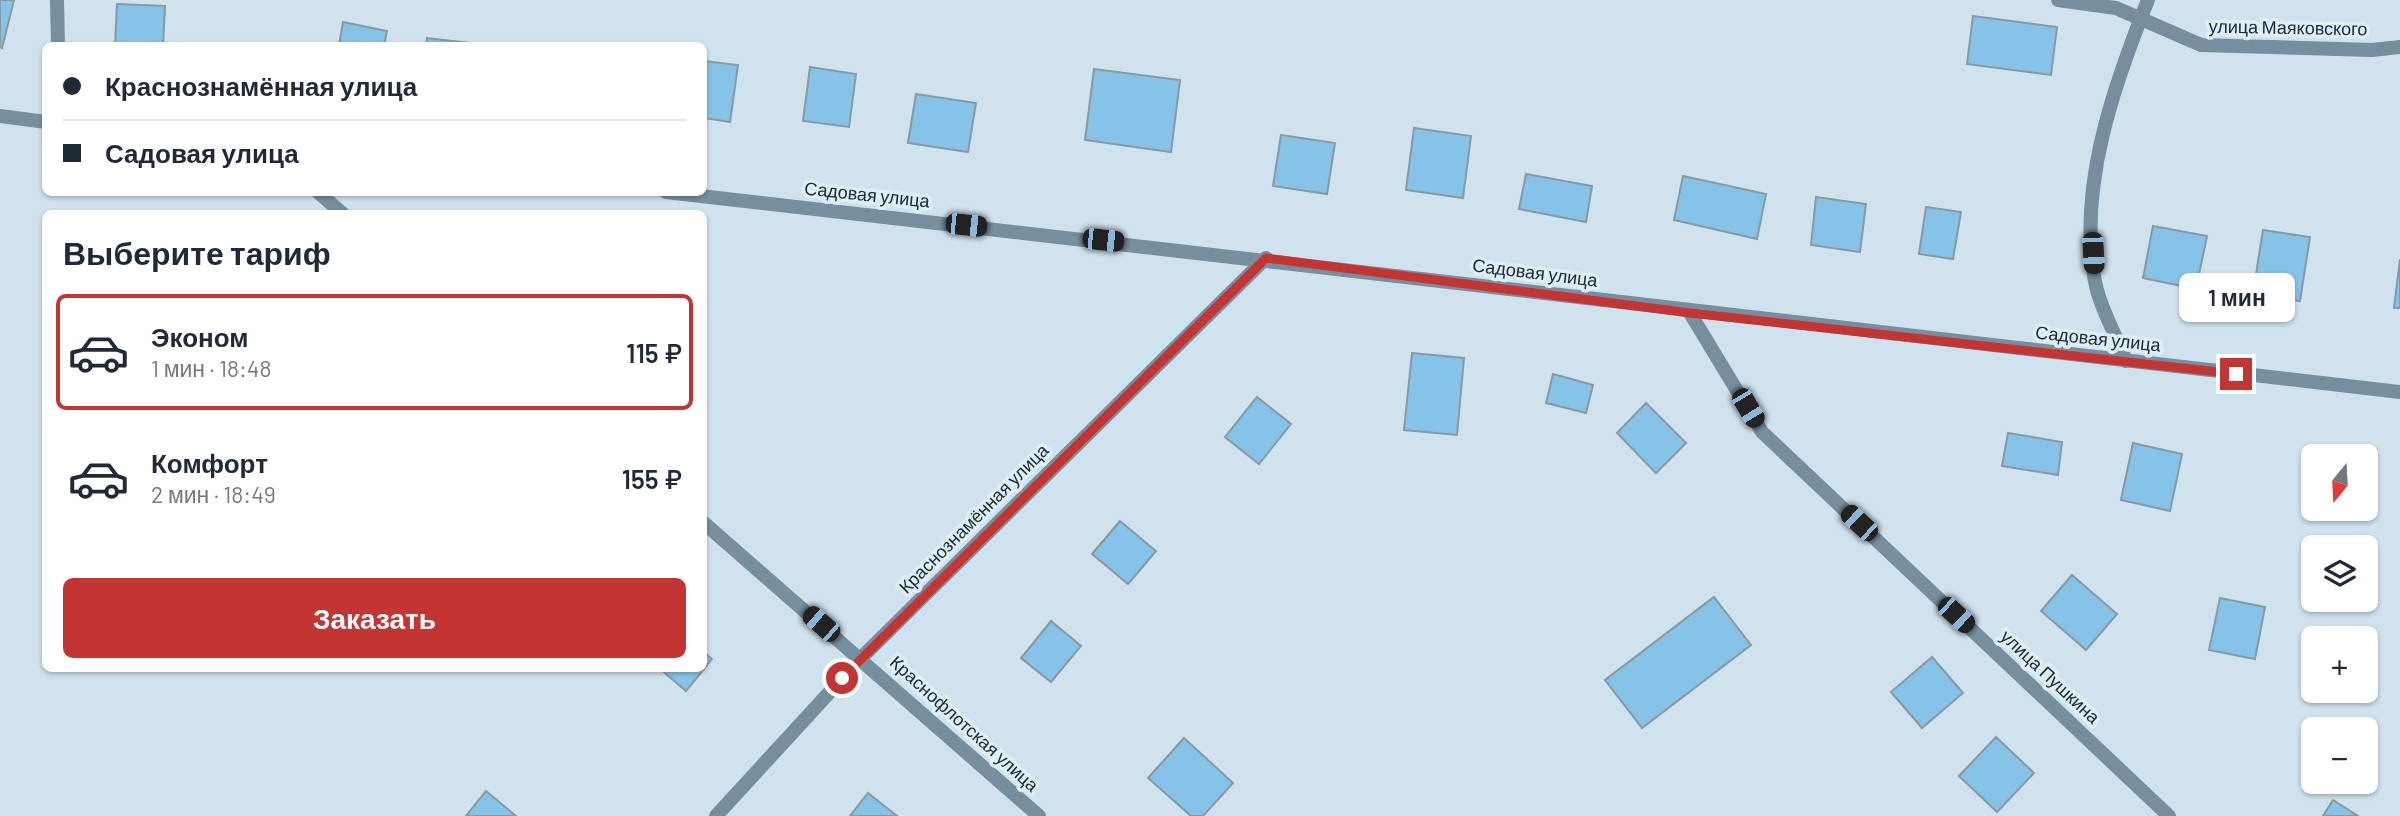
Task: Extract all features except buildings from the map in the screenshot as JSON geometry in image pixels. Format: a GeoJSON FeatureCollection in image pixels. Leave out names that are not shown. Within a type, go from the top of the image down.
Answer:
{"type":"FeatureCollection","features":[{"type":"Feature","properties":{"kind":"street"},"geometry":{"type":"LineString","coordinates":[[57,0],[58,42]]}},
{"type":"Feature","properties":{"kind":"street","name":"улица Маяковского"},"geometry":{"type":"LineString","coordinates":[[2058,0],[2116,8],[2201,45],[2372,50],[2400,47]]}},
{"type":"Feature","properties":{"kind":"street"},"geometry":{"type":"LineString","coordinates":[[2126,361],[2094,278],[2090,205],[2108,114],[2148,0]]}},
{"type":"Feature","properties":{"kind":"street"},"geometry":{"type":"LineString","coordinates":[[0,116],[42,121]]}},
{"type":"Feature","properties":{"kind":"street"},"geometry":{"type":"LineString","coordinates":[[323,196],[338,210]]}},
{"type":"Feature","properties":{"kind":"street","name":"Садовая улица"},"geometry":{"type":"LineString","coordinates":[[702,196],[1266,258],[1690,313],[2400,392]]}},
{"type":"Feature","properties":{"kind":"street","name":"Краснознамённая улица"},"geometry":{"type":"LineString","coordinates":[[716,816],[860,658],[1266,258]]}},
{"type":"Feature","properties":{"kind":"street","name":"улица Пушкина"},"geometry":{"type":"LineString","coordinates":[[1690,313],[1762,432],[2169,816]]}},
{"type":"Feature","properties":{"kind":"street","name":"Краснофлотская улица"},"geometry":{"type":"LineString","coordinates":[[707,526],[1039,816]]}},
{"type":"Feature","properties":{"kind":"route"},"geometry":{"type":"LineString","coordinates":[[842,678],[1266,258],[1690,313],[2236,374]]}}]}
